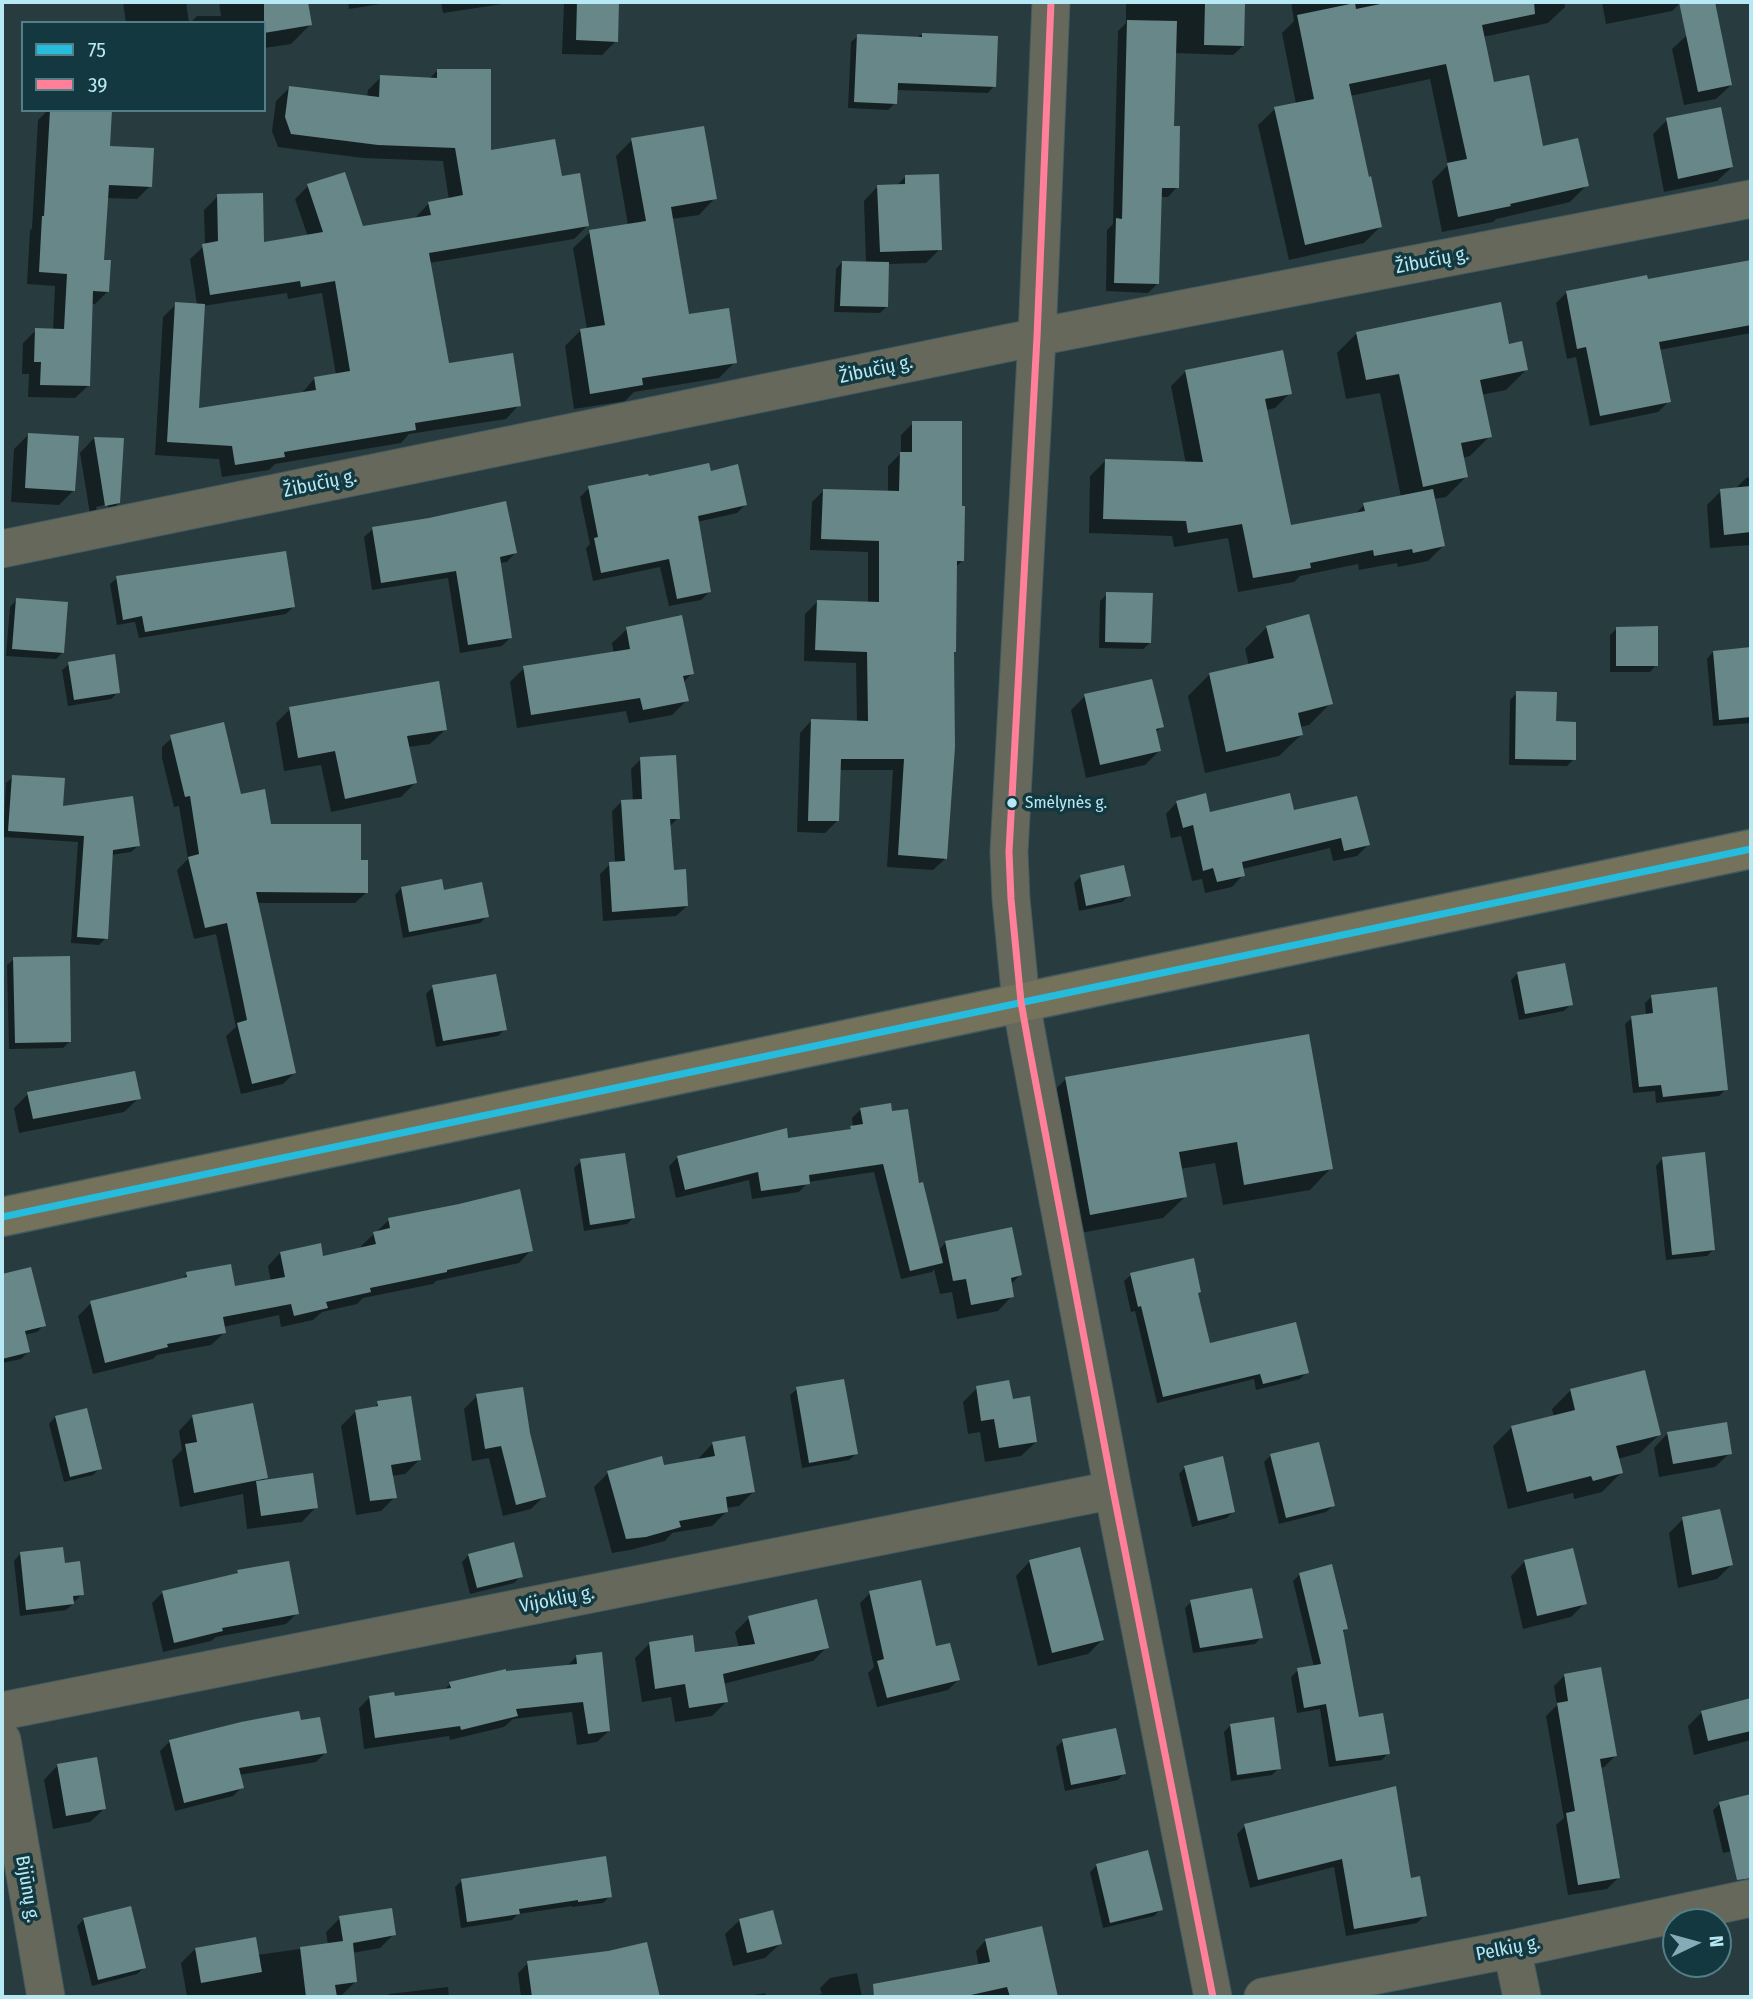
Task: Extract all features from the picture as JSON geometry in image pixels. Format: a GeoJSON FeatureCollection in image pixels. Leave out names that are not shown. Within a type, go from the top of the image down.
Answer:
{"type":"FeatureCollection","features":[{"type":"Feature","properties":{"kind":"highway"},"geometry":{"type":"LineString","coordinates":[[2,1217],[1751,849]]}},
{"type":"Feature","properties":{"kind":"street"},"geometry":{"type":"LineString","coordinates":[[1051,2],[1037,337],[1009,852],[1011,899],[1021,1002],[1113,1490],[1213,1997]]}},
{"type":"Feature","properties":{"kind":"street","name":"Žibučių g."},"geometry":{"type":"LineString","coordinates":[[2,549],[1037,337],[1751,199]]}},
{"type":"Feature","properties":{"kind":"street","name":"Vijoklių g."},"geometry":{"type":"LineString","coordinates":[[2,1711],[1113,1490]]}},
{"type":"Feature","properties":{"kind":"street","name":"Bijūnų g."},"geometry":{"type":"LineString","coordinates":[[2,1740],[46,1997]]}},
{"type":"Feature","properties":{"kind":"street","name":"Pelkių g."},"geometry":{"type":"LineString","coordinates":[[1263,1997],[1512,1949],[1751,1898]]}},
{"type":"Feature","properties":{"kind":"street"},"geometry":{"type":"LineString","coordinates":[[1512,1949],[1522,1997]]}},
{"type":"Feature","properties":{"kind":"building"},"geometry":{"type":"Polygon","coordinates":[[[264,2],[308,2],[312,25],[266,33],[264,2]]]}},
{"type":"Feature","properties":{"kind":"building"},"geometry":{"type":"Polygon","coordinates":[[[577,2],[619,2],[618,42],[576,40],[577,2]]]}},
{"type":"Feature","properties":{"kind":"building"},"geometry":{"type":"Polygon","coordinates":[[[1390,2],[1534,2],[1535,14],[1482,25],[1494,82],[1529,75],[1543,146],[1578,138],[1589,186],[1458,217],[1447,163],[1467,159],[1446,64],[1349,84],[1382,227],[1305,245],[1274,107],[1314,99],[1297,15],[1355,3],[1356,9],[1390,2]]]}},
{"type":"Feature","properties":{"kind":"building"},"geometry":{"type":"Polygon","coordinates":[[[1679,2],[1715,2],[1732,85],[1698,92],[1679,2]]]}},
{"type":"Feature","properties":{"kind":"building"},"geometry":{"type":"Polygon","coordinates":[[[1205,3],[1245,4],[1244,46],[1204,45],[1205,3]]]}},
{"type":"Feature","properties":{"kind":"building"},"geometry":{"type":"Polygon","coordinates":[[[1127,20],[1177,21],[1174,126],[1180,126],[1179,188],[1162,188],[1159,284],[1114,283],[1116,218],[1122,219],[1127,20]]]}},
{"type":"Feature","properties":{"kind":"building"},"geometry":{"type":"Polygon","coordinates":[[[922,33],[998,36],[996,87],[898,83],[897,104],[854,102],[857,34],[922,37],[922,33]]]}},
{"type":"Feature","properties":{"kind":"building"},"geometry":{"type":"Polygon","coordinates":[[[437,69],[491,69],[491,150],[555,139],[562,176],[580,173],[589,226],[429,253],[449,363],[513,353],[521,406],[415,423],[416,430],[284,452],[285,457],[235,465],[232,446],[167,442],[175,302],[205,304],[199,408],[316,390],[314,377],[350,371],[335,281],[301,287],[300,281],[210,295],[202,244],[218,241],[217,194],[263,193],[264,242],[323,232],[307,184],[345,172],[363,226],[431,215],[428,202],[463,195],[455,148],[378,145],[291,134],[285,117],[289,86],[379,97],[380,75],[437,78],[437,69]]]}},
{"type":"Feature","properties":{"kind":"building"},"geometry":{"type":"Polygon","coordinates":[[[1721,107],[1733,167],[1678,179],[1666,118],[1721,107]]]}},
{"type":"Feature","properties":{"kind":"building"},"geometry":{"type":"Polygon","coordinates":[[[50,112],[112,112],[110,146],[154,148],[152,187],[109,185],[104,260],[111,260],[109,292],[93,291],[90,386],[40,385],[41,362],[34,362],[35,328],[64,329],[67,274],[39,272],[50,112]]]}},
{"type":"Feature","properties":{"kind":"building"},"geometry":{"type":"Polygon","coordinates":[[[704,126],[717,199],[671,207],[689,314],[729,308],[737,363],[642,378],[643,385],[590,394],[580,329],[605,325],[589,230],[646,221],[631,138],[704,126]]]}},
{"type":"Feature","properties":{"kind":"building"},"geometry":{"type":"Polygon","coordinates":[[[939,174],[942,250],[880,252],[877,185],[905,184],[905,175],[939,174]]]}},
{"type":"Feature","properties":{"kind":"building"},"geometry":{"type":"Polygon","coordinates":[[[1751,260],[1751,325],[1659,342],[1671,402],[1600,416],[1586,347],[1577,349],[1566,291],[1647,275],[1648,279],[1751,260]]]}},
{"type":"Feature","properties":{"kind":"building"},"geometry":{"type":"Polygon","coordinates":[[[842,261],[889,262],[888,307],[840,306],[842,261]]]}},
{"type":"Feature","properties":{"kind":"building"},"geometry":{"type":"Polygon","coordinates":[[[1501,302],[1509,344],[1522,341],[1528,370],[1480,380],[1492,437],[1461,443],[1468,477],[1423,487],[1399,374],[1366,380],[1356,332],[1501,302]]]}},
{"type":"Feature","properties":{"kind":"building"},"geometry":{"type":"Polygon","coordinates":[[[1283,350],[1292,394],[1265,399],[1291,525],[1365,511],[1363,503],[1433,489],[1445,546],[1413,553],[1412,549],[1374,556],[1373,550],[1310,563],[1311,568],[1253,578],[1242,524],[1188,533],[1186,521],[1103,519],[1105,459],[1203,462],[1185,370],[1283,350]]]}},
{"type":"Feature","properties":{"kind":"building"},"geometry":{"type":"Polygon","coordinates":[[[912,421],[962,421],[964,561],[957,561],[955,747],[947,859],[898,855],[904,759],[841,759],[839,821],[808,821],[811,719],[868,721],[867,652],[815,650],[817,600],[879,602],[879,541],[821,539],[823,489],[899,491],[900,452],[912,452],[912,421]]]}},
{"type":"Feature","properties":{"kind":"building"},"geometry":{"type":"Polygon","coordinates":[[[28,433],[79,436],[75,491],[25,488],[28,433]]]}},
{"type":"Feature","properties":{"kind":"building"},"geometry":{"type":"Polygon","coordinates":[[[94,437],[124,438],[120,503],[105,506],[94,437]]]}},
{"type":"Feature","properties":{"kind":"building"},"geometry":{"type":"Polygon","coordinates":[[[709,463],[711,471],[738,464],[747,505],[698,516],[711,592],[677,599],[669,559],[601,573],[594,538],[598,537],[588,486],[709,463]]]}},
{"type":"Feature","properties":{"kind":"building"},"geometry":{"type":"Polygon","coordinates":[[[1751,486],[1751,532],[1724,535],[1720,489],[1751,486]]]}},
{"type":"Feature","properties":{"kind":"building"},"geometry":{"type":"Polygon","coordinates":[[[506,501],[517,553],[500,557],[512,638],[468,645],[456,571],[381,583],[372,527],[506,501]]]}},
{"type":"Feature","properties":{"kind":"building"},"geometry":{"type":"Polygon","coordinates":[[[286,551],[295,607],[145,632],[142,616],[123,620],[116,576],[286,551]]]}},
{"type":"Feature","properties":{"kind":"building"},"geometry":{"type":"Polygon","coordinates":[[[1106,592],[1153,593],[1151,643],[1105,642],[1106,592]]]}},
{"type":"Feature","properties":{"kind":"building"},"geometry":{"type":"Polygon","coordinates":[[[16,598],[68,602],[64,653],[12,649],[16,598]]]}},
{"type":"Feature","properties":{"kind":"building"},"geometry":{"type":"Polygon","coordinates":[[[1309,614],[1333,704],[1298,713],[1303,735],[1226,752],[1209,673],[1274,658],[1266,626],[1309,614]]]}},
{"type":"Feature","properties":{"kind":"building"},"geometry":{"type":"Polygon","coordinates":[[[682,615],[694,674],[683,676],[689,701],[643,710],[640,698],[531,715],[523,666],[630,649],[626,627],[682,615]]]}},
{"type":"Feature","properties":{"kind":"building"},"geometry":{"type":"Polygon","coordinates":[[[1658,626],[1658,666],[1616,666],[1616,627],[1658,626]]]}},
{"type":"Feature","properties":{"kind":"building"},"geometry":{"type":"Polygon","coordinates":[[[1751,647],[1751,717],[1719,720],[1713,651],[1751,647]]]}},
{"type":"Feature","properties":{"kind":"building"},"geometry":{"type":"Polygon","coordinates":[[[115,654],[120,693],[74,700],[68,662],[115,654]]]}},
{"type":"Feature","properties":{"kind":"building"},"geometry":{"type":"Polygon","coordinates":[[[1152,679],[1164,727],[1156,729],[1161,751],[1100,765],[1084,694],[1152,679]]]}},
{"type":"Feature","properties":{"kind":"building"},"geometry":{"type":"Polygon","coordinates":[[[439,681],[447,730],[407,736],[417,783],[345,799],[335,751],[298,758],[289,707],[439,681]]]}},
{"type":"Feature","properties":{"kind":"building"},"geometry":{"type":"Polygon","coordinates":[[[1516,691],[1557,692],[1556,721],[1576,722],[1576,760],[1515,759],[1516,691]]]}},
{"type":"Feature","properties":{"kind":"building"},"geometry":{"type":"Polygon","coordinates":[[[224,722],[241,794],[265,789],[271,824],[361,824],[361,860],[368,860],[368,893],[256,892],[296,1073],[252,1084],[237,1023],[247,1020],[227,923],[205,928],[188,857],[199,854],[190,796],[185,797],[170,735],[224,722]]]}},
{"type":"Feature","properties":{"kind":"building"},"geometry":{"type":"Polygon","coordinates":[[[676,755],[680,819],[670,819],[674,870],[686,869],[688,906],[612,912],[609,862],[625,861],[621,800],[642,799],[640,757],[676,755]]]}},
{"type":"Feature","properties":{"kind":"building"},"geometry":{"type":"Polygon","coordinates":[[[12,775],[65,778],[63,806],[133,796],[140,846],[113,850],[108,939],[77,937],[84,836],[8,831],[12,775]]]}},
{"type":"Feature","properties":{"kind":"building"},"geometry":{"type":"Polygon","coordinates":[[[1206,793],[1210,812],[1290,793],[1294,810],[1357,796],[1370,845],[1344,851],[1341,838],[1242,862],[1245,876],[1217,882],[1213,868],[1203,871],[1193,825],[1183,828],[1176,801],[1206,793]]]}},
{"type":"Feature","properties":{"kind":"building"},"geometry":{"type":"Polygon","coordinates":[[[1124,865],[1131,896],[1086,906],[1080,875],[1124,865]]]}},
{"type":"Feature","properties":{"kind":"building"},"geometry":{"type":"Polygon","coordinates":[[[442,879],[444,890],[482,882],[489,917],[409,932],[401,887],[442,879]]]}},
{"type":"Feature","properties":{"kind":"building"},"geometry":{"type":"Polygon","coordinates":[[[70,956],[71,1042],[15,1043],[13,957],[70,956]]]}},
{"type":"Feature","properties":{"kind":"building"},"geometry":{"type":"Polygon","coordinates":[[[1565,963],[1573,1005],[1525,1014],[1517,972],[1565,963]]]}},
{"type":"Feature","properties":{"kind":"building"},"geometry":{"type":"Polygon","coordinates":[[[496,974],[507,1030],[443,1041],[432,985],[496,974]]]}},
{"type":"Feature","properties":{"kind":"building"},"geometry":{"type":"Polygon","coordinates":[[[1717,987],[1728,1090],[1663,1097],[1661,1085],[1639,1087],[1631,1016],[1653,1013],[1651,995],[1717,987]]]}},
{"type":"Feature","properties":{"kind":"building"},"geometry":{"type":"Polygon","coordinates":[[[1309,1034],[1333,1169],[1244,1185],[1237,1142],[1179,1152],[1187,1197],[1090,1215],[1065,1077],[1309,1034]]]}},
{"type":"Feature","properties":{"kind":"building"},"geometry":{"type":"Polygon","coordinates":[[[135,1071],[141,1099],[33,1119],[27,1092],[135,1071]]]}},
{"type":"Feature","properties":{"kind":"building"},"geometry":{"type":"Polygon","coordinates":[[[891,1103],[892,1111],[908,1109],[919,1183],[923,1182],[943,1263],[910,1271],[883,1164],[809,1175],[810,1184],[761,1191],[758,1172],[685,1190],[677,1156],[787,1128],[788,1138],[851,1129],[850,1126],[863,1124],[860,1108],[891,1103]]]}},
{"type":"Feature","properties":{"kind":"building"},"geometry":{"type":"Polygon","coordinates":[[[1705,1152],[1715,1250],[1672,1255],[1662,1157],[1705,1152]]]}},
{"type":"Feature","properties":{"kind":"building"},"geometry":{"type":"Polygon","coordinates":[[[625,1153],[635,1218],[590,1225],[580,1159],[625,1153]]]}},
{"type":"Feature","properties":{"kind":"building"},"geometry":{"type":"Polygon","coordinates":[[[520,1189],[533,1251],[370,1288],[371,1292],[326,1302],[328,1308],[294,1316],[291,1304],[223,1317],[226,1333],[167,1344],[168,1347],[105,1363],[90,1301],[187,1277],[186,1272],[231,1264],[235,1286],[285,1277],[280,1252],[321,1243],[323,1256],[376,1244],[373,1232],[390,1228],[388,1218],[520,1189]]]}},
{"type":"Feature","properties":{"kind":"building"},"geometry":{"type":"Polygon","coordinates":[[[1012,1227],[1022,1275],[1011,1278],[1014,1297],[971,1305],[966,1279],[953,1281],[945,1241],[1012,1227]]]}},
{"type":"Feature","properties":{"kind":"building"},"geometry":{"type":"Polygon","coordinates":[[[1194,1258],[1201,1292],[1198,1293],[1210,1343],[1296,1322],[1309,1373],[1263,1384],[1260,1374],[1163,1397],[1141,1306],[1138,1307],[1130,1273],[1194,1258]]]}},
{"type":"Feature","properties":{"kind":"building"},"geometry":{"type":"Polygon","coordinates":[[[31,1267],[46,1326],[25,1331],[30,1352],[2,1359],[2,1274],[31,1267]]]}},
{"type":"Feature","properties":{"kind":"building"},"geometry":{"type":"Polygon","coordinates":[[[1645,1370],[1661,1435],[1616,1446],[1623,1473],[1593,1481],[1591,1476],[1527,1492],[1511,1426],[1575,1410],[1570,1389],[1645,1370]]]}},
{"type":"Feature","properties":{"kind":"building"},"geometry":{"type":"Polygon","coordinates":[[[844,1379],[858,1454],[809,1463],[796,1387],[844,1379]]]}},
{"type":"Feature","properties":{"kind":"building"},"geometry":{"type":"Polygon","coordinates":[[[1009,1380],[1013,1399],[1030,1396],[1037,1442],[999,1448],[994,1419],[981,1421],[976,1386],[1009,1380]]]}},
{"type":"Feature","properties":{"kind":"building"},"geometry":{"type":"Polygon","coordinates":[[[523,1387],[530,1433],[546,1497],[516,1505],[501,1446],[485,1449],[476,1394],[523,1387]]]}},
{"type":"Feature","properties":{"kind":"building"},"geometry":{"type":"Polygon","coordinates":[[[411,1396],[421,1460],[391,1465],[397,1498],[370,1501],[355,1410],[378,1406],[377,1401],[411,1396]]]}},
{"type":"Feature","properties":{"kind":"building"},"geometry":{"type":"Polygon","coordinates":[[[253,1403],[268,1478],[194,1493],[185,1444],[197,1442],[192,1415],[253,1403]]]}},
{"type":"Feature","properties":{"kind":"building"},"geometry":{"type":"Polygon","coordinates":[[[87,1408],[102,1469],[70,1477],[55,1416],[87,1408]]]}},
{"type":"Feature","properties":{"kind":"building"},"geometry":{"type":"Polygon","coordinates":[[[1727,1422],[1732,1454],[1673,1464],[1667,1432],[1727,1422]]]}},
{"type":"Feature","properties":{"kind":"building"},"geometry":{"type":"Polygon","coordinates":[[[745,1436],[755,1492],[726,1497],[728,1512],[679,1521],[681,1527],[646,1537],[626,1539],[607,1471],[662,1456],[664,1465],[715,1456],[712,1442],[745,1436]]]}},
{"type":"Feature","properties":{"kind":"building"},"geometry":{"type":"Polygon","coordinates":[[[1319,1442],[1335,1506],[1286,1518],[1270,1454],[1319,1442]]]}},
{"type":"Feature","properties":{"kind":"building"},"geometry":{"type":"Polygon","coordinates":[[[1223,1456],[1235,1512],[1198,1521],[1184,1466],[1223,1456]]]}},
{"type":"Feature","properties":{"kind":"building"},"geometry":{"type":"Polygon","coordinates":[[[313,1473],[318,1508],[261,1516],[256,1481],[313,1473]]]}},
{"type":"Feature","properties":{"kind":"building"},"geometry":{"type":"Polygon","coordinates":[[[1720,1509],[1733,1565],[1692,1575],[1682,1517],[1720,1509]]]}},
{"type":"Feature","properties":{"kind":"building"},"geometry":{"type":"Polygon","coordinates":[[[514,1542],[523,1577],[477,1588],[468,1554],[514,1542]]]}},
{"type":"Feature","properties":{"kind":"building"},"geometry":{"type":"Polygon","coordinates":[[[63,1547],[65,1563],[80,1561],[84,1595],[73,1596],[74,1604],[26,1610],[20,1552],[63,1547]]]}},
{"type":"Feature","properties":{"kind":"building"},"geometry":{"type":"Polygon","coordinates":[[[1080,1547],[1104,1640],[1052,1653],[1029,1560],[1080,1547]]]}},
{"type":"Feature","properties":{"kind":"building"},"geometry":{"type":"Polygon","coordinates":[[[1573,1548],[1587,1604],[1537,1616],[1524,1560],[1573,1548]]]}},
{"type":"Feature","properties":{"kind":"building"},"geometry":{"type":"Polygon","coordinates":[[[289,1561],[299,1614],[222,1628],[223,1631],[174,1643],[162,1591],[238,1573],[237,1570],[289,1561]]]}},
{"type":"Feature","properties":{"kind":"building"},"geometry":{"type":"Polygon","coordinates":[[[1332,1564],[1348,1629],[1343,1630],[1359,1717],[1383,1713],[1390,1754],[1336,1761],[1326,1704],[1304,1708],[1297,1668],[1321,1664],[1299,1573],[1332,1564]]]}},
{"type":"Feature","properties":{"kind":"building"},"geometry":{"type":"Polygon","coordinates":[[[921,1580],[936,1646],[950,1643],[960,1680],[887,1698],[877,1661],[884,1659],[869,1591],[921,1580]]]}},
{"type":"Feature","properties":{"kind":"building"},"geometry":{"type":"Polygon","coordinates":[[[1252,1588],[1263,1638],[1200,1648],[1190,1600],[1252,1588]]]}},
{"type":"Feature","properties":{"kind":"building"},"geometry":{"type":"Polygon","coordinates":[[[817,1599],[829,1648],[723,1674],[728,1702],[689,1708],[685,1684],[655,1689],[649,1642],[693,1635],[695,1652],[755,1644],[748,1616],[817,1599]]]}},
{"type":"Feature","properties":{"kind":"building"},"geometry":{"type":"Polygon","coordinates":[[[602,1652],[610,1731],[588,1734],[583,1702],[516,1709],[518,1716],[461,1730],[460,1726],[375,1738],[369,1696],[394,1692],[395,1696],[451,1688],[449,1682],[506,1669],[577,1664],[576,1655],[602,1652]]]}},
{"type":"Feature","properties":{"kind":"building"},"geometry":{"type":"Polygon","coordinates":[[[1601,1667],[1617,1756],[1600,1759],[1620,1878],[1578,1885],[1566,1813],[1575,1811],[1557,1703],[1568,1701],[1564,1674],[1601,1667]]]}},
{"type":"Feature","properties":{"kind":"building"},"geometry":{"type":"Polygon","coordinates":[[[1751,1698],[1751,1731],[1708,1741],[1701,1711],[1751,1698]]]}},
{"type":"Feature","properties":{"kind":"building"},"geometry":{"type":"Polygon","coordinates":[[[299,1711],[301,1720],[320,1717],[327,1753],[239,1768],[244,1788],[184,1803],[169,1740],[299,1711]]]}},
{"type":"Feature","properties":{"kind":"building"},"geometry":{"type":"Polygon","coordinates":[[[1274,1717],[1281,1769],[1237,1775],[1230,1724],[1274,1717]]]}},
{"type":"Feature","properties":{"kind":"building"},"geometry":{"type":"Polygon","coordinates":[[[1116,1728],[1126,1774],[1071,1785],[1062,1739],[1116,1728]]]}},
{"type":"Feature","properties":{"kind":"building"},"geometry":{"type":"Polygon","coordinates":[[[97,1757],[106,1809],[66,1816],[57,1764],[97,1757]]]}},
{"type":"Feature","properties":{"kind":"building"},"geometry":{"type":"Polygon","coordinates":[[[1396,1786],[1411,1878],[1420,1876],[1427,1916],[1354,1929],[1342,1859],[1258,1880],[1244,1824],[1396,1786]]]}},
{"type":"Feature","properties":{"kind":"building"},"geometry":{"type":"Polygon","coordinates":[[[1751,1794],[1751,1878],[1737,1880],[1719,1802],[1751,1794]]]}},
{"type":"Feature","properties":{"kind":"building"},"geometry":{"type":"Polygon","coordinates":[[[1148,1850],[1163,1910],[1110,1923],[1096,1864],[1148,1850]]]}},
{"type":"Feature","properties":{"kind":"building"},"geometry":{"type":"Polygon","coordinates":[[[606,1856],[612,1897],[519,1909],[520,1914],[467,1922],[461,1879],[606,1856]]]}},
{"type":"Feature","properties":{"kind":"building"},"geometry":{"type":"Polygon","coordinates":[[[131,1906],[146,1968],[98,1980],[83,1918],[131,1906]]]}},
{"type":"Feature","properties":{"kind":"building"},"geometry":{"type":"Polygon","coordinates":[[[392,1908],[396,1935],[353,1943],[357,1982],[335,1985],[337,1997],[306,1997],[300,1947],[343,1941],[339,1916],[392,1908]]]}},
{"type":"Feature","properties":{"kind":"building"},"geometry":{"type":"Polygon","coordinates":[[[773,1910],[782,1944],[747,1953],[739,1919],[773,1910]]]}},
{"type":"Feature","properties":{"kind":"building"},"geometry":{"type":"Polygon","coordinates":[[[1042,1926],[1058,1997],[1010,1997],[1007,1987],[962,1997],[874,1997],[873,1984],[990,1962],[985,1939],[1042,1926]]]}},
{"type":"Feature","properties":{"kind":"building"},"geometry":{"type":"Polygon","coordinates":[[[256,1937],[262,1972],[201,1983],[195,1948],[256,1937]]]}},
{"type":"Feature","properties":{"kind":"building"},"geometry":{"type":"Polygon","coordinates":[[[647,1942],[660,1997],[532,1997],[527,1961],[608,1951],[647,1942]]]}},
{"type":"Feature","properties":{"kind":"transit line","name":"39"},"geometry":{"type":"LineString","coordinates":[[1051,2],[1037,337],[1009,852],[1011,899],[1021,1002],[1029,1047],[1213,1997]]}},
{"type":"Feature","properties":{"kind":"transit line","name":"75"},"geometry":{"type":"LineString","coordinates":[[2,1217],[1751,849]]}},
{"type":"Feature","properties":{"kind":"place","name":"Smėlynės g."},"geometry":{"type":"Point","coordinates":[1012,803]}}]}
